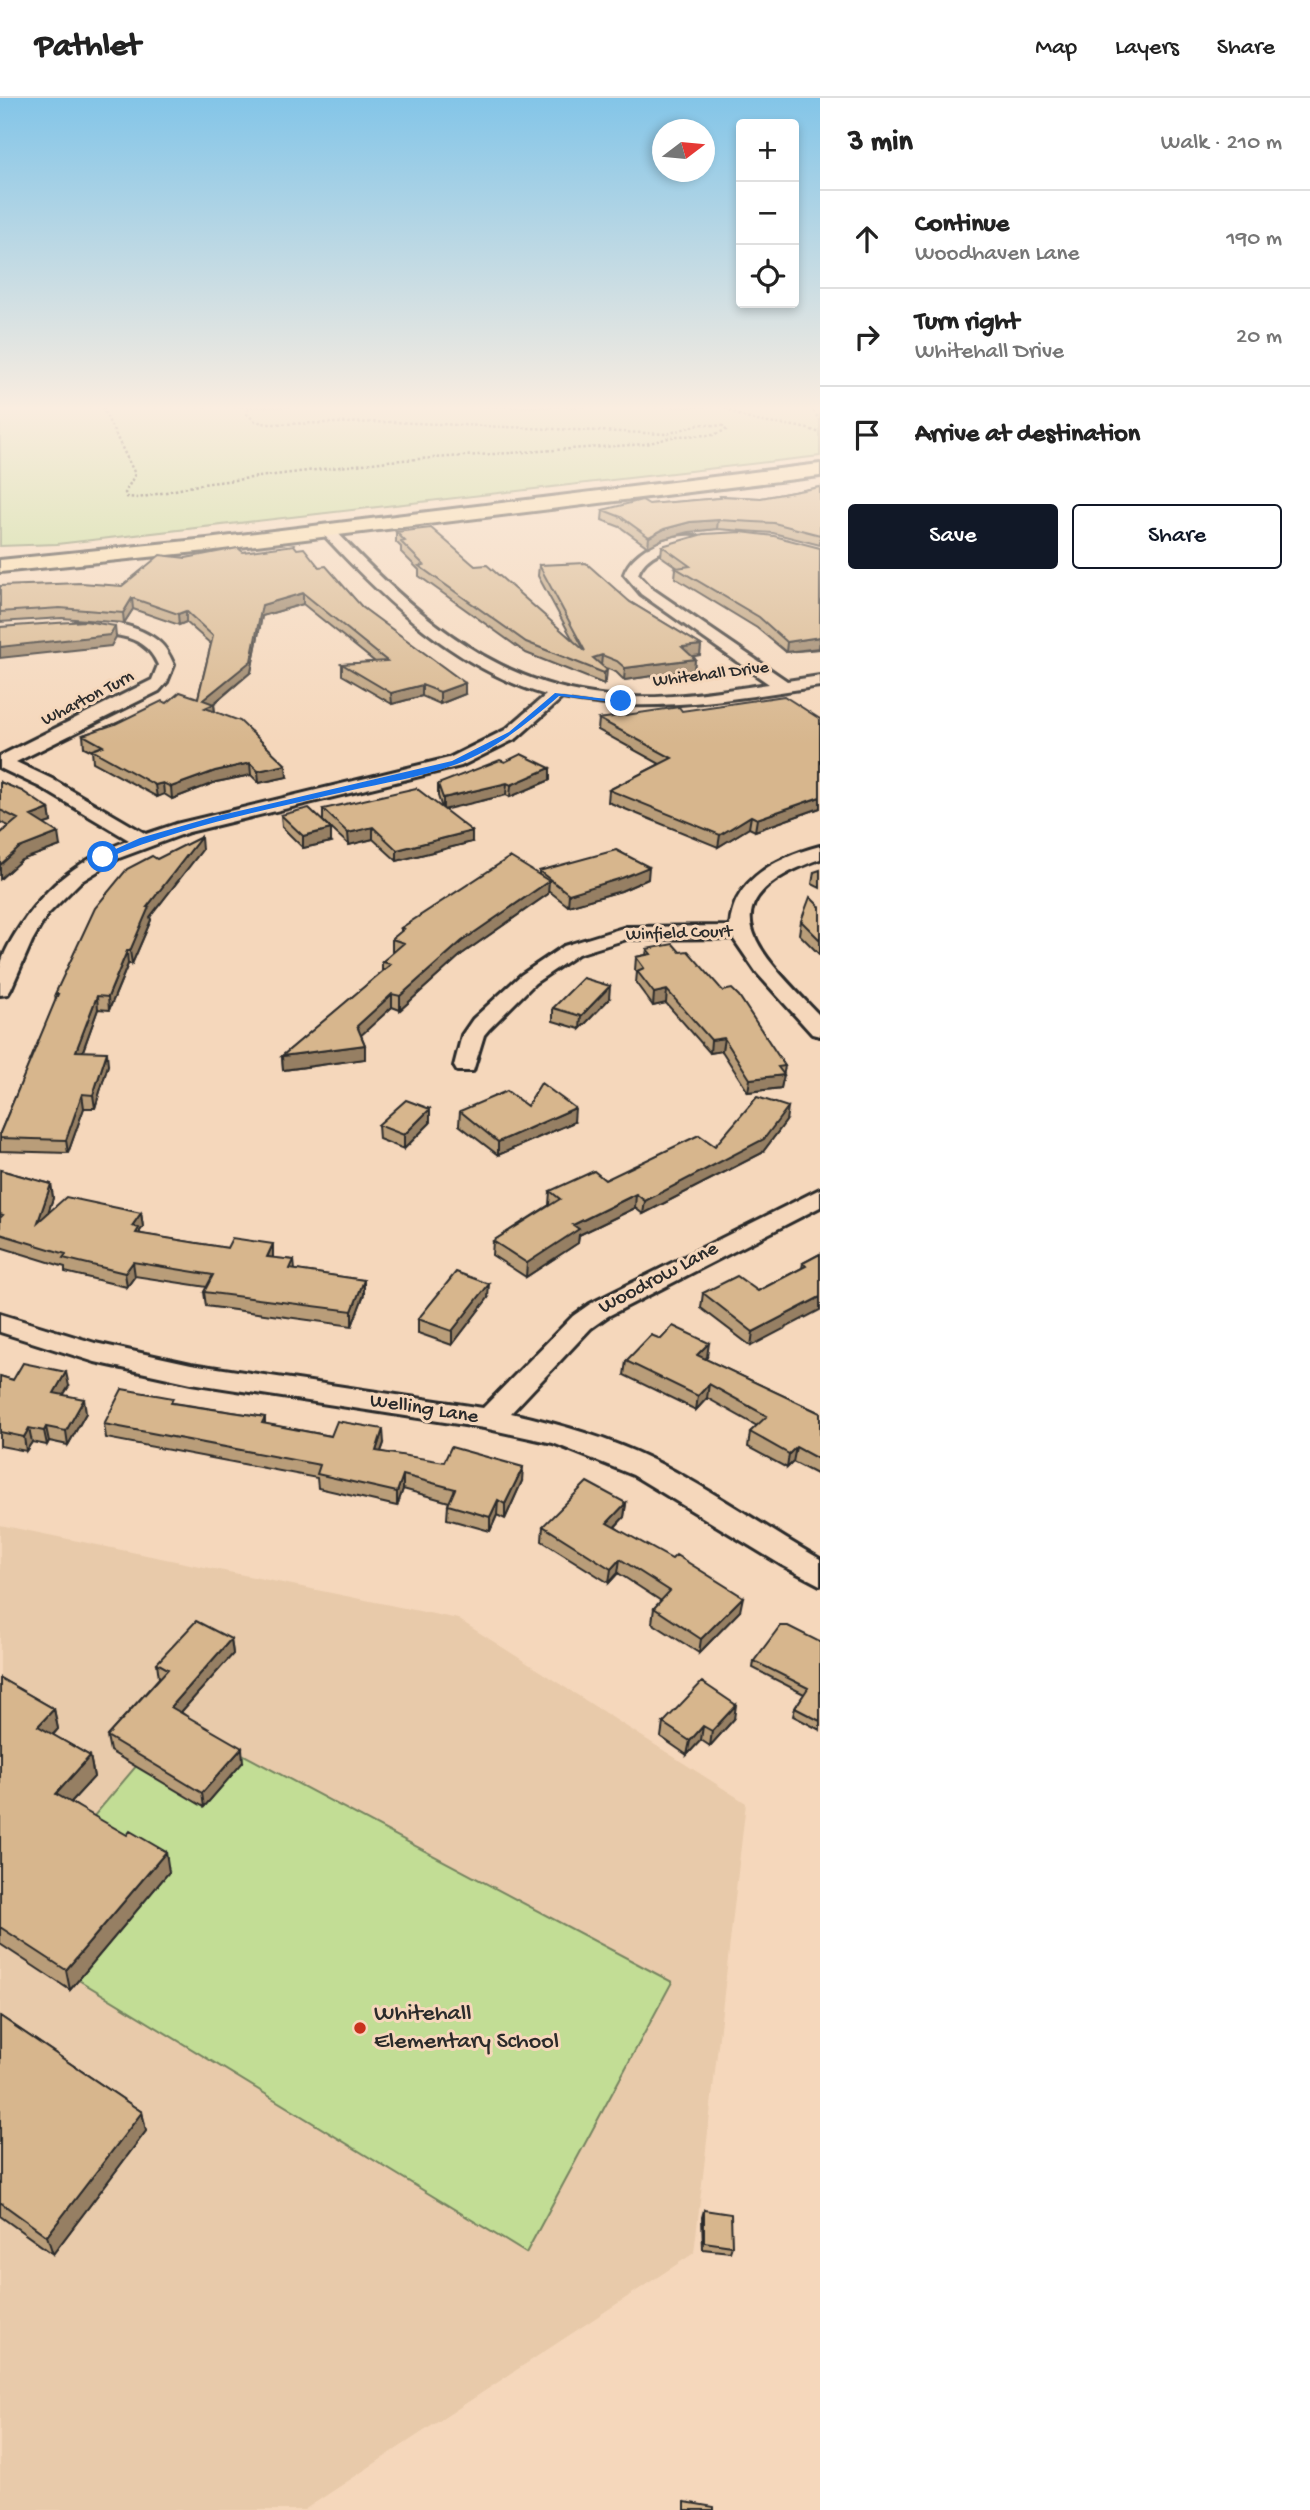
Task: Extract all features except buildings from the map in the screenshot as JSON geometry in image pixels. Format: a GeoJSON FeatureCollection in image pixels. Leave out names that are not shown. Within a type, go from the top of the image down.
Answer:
{"type":"FeatureCollection","features":[{"type":"Feature","properties":{"kind":"main road"},"geometry":{"type":"LineString","coordinates":[[0,566],[137,554],[420,520]]}},
{"type":"Feature","properties":{"kind":"street","name":"Whitehall Drive"},"geometry":{"type":"LineString","coordinates":[[328,531],[367,575],[428,629],[497,673],[523,684],[557,694],[642,702],[820,681]]}},
{"type":"Feature","properties":{"kind":"street"},"geometry":{"type":"LineString","coordinates":[[711,538],[677,543],[650,553],[634,564],[631,574],[646,591],[783,686]]}},
{"type":"Feature","properties":{"kind":"street","name":"Wharton Turn"},"geometry":{"type":"LineString","coordinates":[[2,761],[137,697],[153,688],[165,671],[164,658],[153,643],[144,638],[101,627],[63,626]]}},
{"type":"Feature","properties":{"kind":"street"},"geometry":{"type":"LineString","coordinates":[[0,989],[23,937],[52,895],[89,864],[143,840],[216,819],[403,777],[455,762],[511,734],[557,694]]}},
{"type":"Feature","properties":{"kind":"street"},"geometry":{"type":"LineString","coordinates":[[2,761],[46,783],[143,840]]}},
{"type":"Feature","properties":{"kind":"street"},"geometry":{"type":"LineString","coordinates":[[820,852],[769,874],[760,881],[744,907],[741,932],[758,959],[820,1029]]}},
{"type":"Feature","properties":{"kind":"street","name":"Winfield Court"},"geometry":{"type":"LineString","coordinates":[[464,1066],[473,1035],[481,1024],[528,979],[571,950],[626,933],[741,932]]}},
{"type":"Feature","properties":{"kind":"street","name":"Woodrow Lane"},"geometry":{"type":"LineString","coordinates":[[489,1419],[582,1322],[599,1310],[638,1287],[820,1197]]}},
{"type":"Feature","properties":{"kind":"street","name":"Welling Lane"},"geometry":{"type":"LineString","coordinates":[[0,1323],[97,1354],[489,1419],[576,1439],[653,1473],[820,1573]]}},
{"type":"Feature","properties":{"kind":"shaded area","name":"Whitehall Elementary School"},"geometry":{"type":"Polygon","coordinates":[[[0,1525],[458,1619],[746,1803],[694,2253],[304,2510],[0,2510],[0,1525]]]}},
{"type":"Feature","properties":{"kind":"green space"},"geometry":{"type":"Polygon","coordinates":[[[0,520],[269,520],[57,544],[0,546],[0,520]]]}},
{"type":"Feature","properties":{"kind":"green space"},"geometry":{"type":"Polygon","coordinates":[[[176,1719],[672,1982],[526,2253],[0,1932],[0,1927],[176,1719]]]}},
{"type":"Feature","properties":{"kind":"place","name":"Whitehall Elementary School"},"geometry":{"type":"Point","coordinates":[360,2028]}},
{"type":"Feature","properties":{"kind":"route"},"geometry":{"type":"LineString","coordinates":[[103,857],[143,840],[216,819],[403,777],[455,762],[488,748],[511,734],[557,694],[621,701]]}}]}
